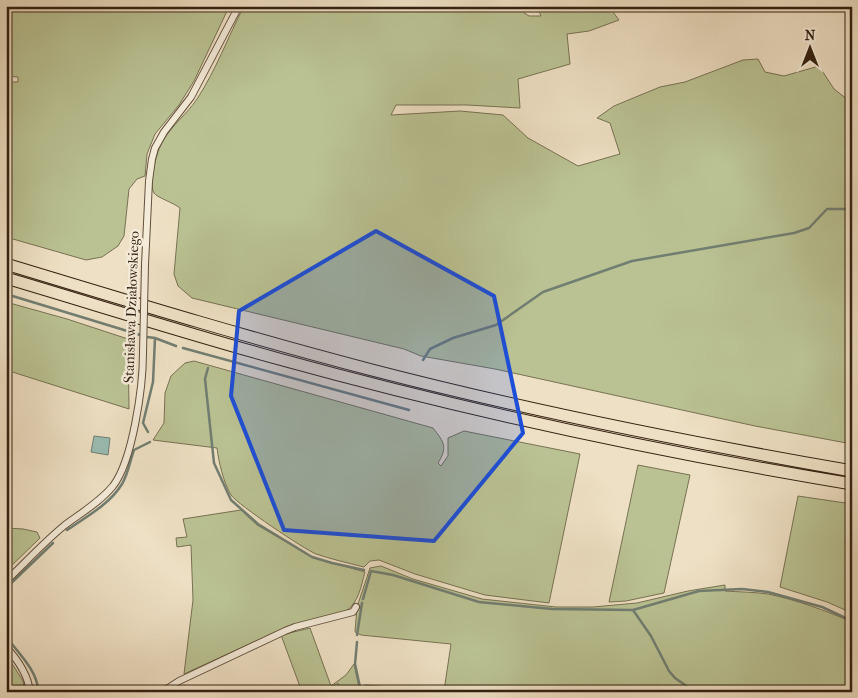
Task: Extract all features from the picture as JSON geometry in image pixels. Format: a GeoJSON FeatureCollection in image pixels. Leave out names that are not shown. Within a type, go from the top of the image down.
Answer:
{"type":"FeatureCollection","features":[{"type":"Feature","properties":{"kind":"highway"},"geometry":{"type":"LineString","coordinates":[[6,264],[257,339],[451,390],[626,429],[852,471]]}},
{"type":"Feature","properties":{"kind":"highway"},"geometry":{"type":"LineString","coordinates":[[6,278],[175,329],[409,393],[624,442],[852,484]]}},
{"type":"Feature","properties":{"kind":"street","name":"Stanisława Działowskiego"},"geometry":{"type":"LineString","coordinates":[[6,581],[64,526],[104,496],[117,479],[127,453],[136,418],[142,377],[145,264],[149,181],[152,159],[155,148],[164,132],[191,97],[239,6]]}},
{"type":"Feature","properties":{"kind":"street"},"geometry":{"type":"LineString","coordinates":[[162,692],[179,680],[285,631],[353,612],[356,607]]}},
{"type":"Feature","properties":{"kind":"street"},"geometry":{"type":"LineString","coordinates":[[6,647],[16,658],[27,677],[30,692]]}},
{"type":"Feature","properties":{"kind":"highlighted area"},"geometry":{"type":"Polygon","coordinates":[[[376,231],[494,296],[523,433],[434,541],[284,530],[231,396],[239,311],[376,231]]]}},
{"type":"Feature","properties":{"kind":"green space"},"geometry":{"type":"Polygon","coordinates":[[[6,6],[219,6],[228,9],[194,81],[179,105],[155,134],[147,154],[145,176],[137,179],[129,189],[124,236],[118,246],[102,257],[86,260],[6,237],[6,82],[18,82],[18,77],[6,76],[6,6]]]}},
{"type":"Feature","properties":{"kind":"green space"},"geometry":{"type":"Polygon","coordinates":[[[244,6],[514,6],[529,16],[541,16],[537,6],[613,6],[610,8],[619,20],[589,31],[567,34],[570,64],[518,79],[520,108],[467,105],[396,105],[391,115],[460,111],[503,115],[528,138],[578,166],[620,154],[610,123],[597,118],[614,106],[660,87],[685,82],[743,60],[758,59],[765,72],[784,76],[819,66],[834,89],[852,103],[852,444],[755,426],[495,369],[421,356],[404,349],[192,298],[178,286],[174,274],[180,208],[154,193],[152,182],[154,167],[161,145],[167,135],[204,88],[244,6]]]}},
{"type":"Feature","properties":{"kind":"green space"},"geometry":{"type":"Polygon","coordinates":[[[6,302],[128,339],[129,409],[6,370],[6,302]]]}},
{"type":"Feature","properties":{"kind":"green space"},"geometry":{"type":"Polygon","coordinates":[[[194,361],[433,428],[440,437],[444,449],[438,463],[441,466],[448,456],[448,438],[464,431],[580,454],[549,603],[485,595],[415,574],[379,560],[370,561],[364,567],[316,554],[272,526],[231,495],[222,472],[217,448],[153,440],[164,423],[165,393],[171,376],[185,363],[194,361]]]}},
{"type":"Feature","properties":{"kind":"green space"},"geometry":{"type":"Polygon","coordinates":[[[638,465],[690,475],[664,593],[626,601],[609,602],[638,465]]]}},
{"type":"Feature","properties":{"kind":"green space"},"geometry":{"type":"Polygon","coordinates":[[[798,496],[852,504],[852,613],[827,602],[780,587],[798,496]]]}},
{"type":"Feature","properties":{"kind":"green space"},"geometry":{"type":"Polygon","coordinates":[[[241,510],[257,525],[312,557],[365,572],[359,593],[354,603],[346,611],[282,629],[184,674],[193,600],[191,545],[177,547],[176,538],[187,537],[183,519],[241,510]]]}},
{"type":"Feature","properties":{"kind":"green space"},"geometry":{"type":"Polygon","coordinates":[[[6,528],[37,532],[40,538],[6,571],[6,528]]]}},
{"type":"Feature","properties":{"kind":"green space"},"geometry":{"type":"Polygon","coordinates":[[[381,566],[413,579],[482,599],[556,607],[593,607],[637,603],[688,591],[725,585],[725,591],[768,594],[789,599],[821,609],[852,622],[852,692],[365,692],[365,685],[444,691],[451,644],[361,635],[355,632],[357,607],[370,568],[381,566]]]}},
{"type":"Feature","properties":{"kind":"green space"},"geometry":{"type":"Polygon","coordinates":[[[310,628],[331,686],[346,675],[354,664],[360,692],[339,692],[338,683],[326,692],[302,692],[281,635],[310,628]]]}},
{"type":"Feature","properties":{"kind":"green space"},"geometry":{"type":"Polygon","coordinates":[[[6,654],[23,681],[25,692],[6,692],[6,654]]]}},
{"type":"Feature","properties":{"kind":"water"},"geometry":{"type":"Polygon","coordinates":[[[94,436],[110,438],[108,455],[91,452],[94,436]]]}},
{"type":"Feature","properties":{"kind":"waterway"},"geometry":{"type":"LineString","coordinates":[[423,360],[430,349],[453,338],[496,325],[543,292],[632,261],[794,233],[809,228],[827,209],[849,209],[852,212]]}},
{"type":"Feature","properties":{"kind":"waterway"},"geometry":{"type":"LineString","coordinates":[[6,294],[155,338],[176,346]]}},
{"type":"Feature","properties":{"kind":"waterway"},"geometry":{"type":"LineString","coordinates":[[148,432],[143,423],[153,382],[155,338]]}},
{"type":"Feature","properties":{"kind":"waterway"},"geometry":{"type":"LineString","coordinates":[[183,348],[409,410]]}},
{"type":"Feature","properties":{"kind":"waterway"},"geometry":{"type":"LineString","coordinates":[[208,368],[205,379],[214,463],[231,500],[258,524],[312,557],[364,570]]}},
{"type":"Feature","properties":{"kind":"waterway"},"geometry":{"type":"LineString","coordinates":[[67,530],[111,498],[124,480],[134,450],[150,442]]}},
{"type":"Feature","properties":{"kind":"waterway"},"geometry":{"type":"LineString","coordinates":[[6,588],[53,543]]}},
{"type":"Feature","properties":{"kind":"waterway"},"geometry":{"type":"LineString","coordinates":[[363,599],[371,571],[393,575],[479,602],[552,609],[633,610],[699,591],[742,589],[768,592],[822,607],[852,621]]}},
{"type":"Feature","properties":{"kind":"waterway"},"geometry":{"type":"LineString","coordinates":[[357,635],[362,603]]}},
{"type":"Feature","properties":{"kind":"waterway"},"geometry":{"type":"LineString","coordinates":[[633,610],[651,636],[669,671],[675,678],[695,692]]}},
{"type":"Feature","properties":{"kind":"waterway"},"geometry":{"type":"LineString","coordinates":[[7,638],[32,670],[38,692]]}},
{"type":"Feature","properties":{"kind":"waterway"},"geometry":{"type":"LineString","coordinates":[[357,642],[355,664],[361,692]]}}]}
